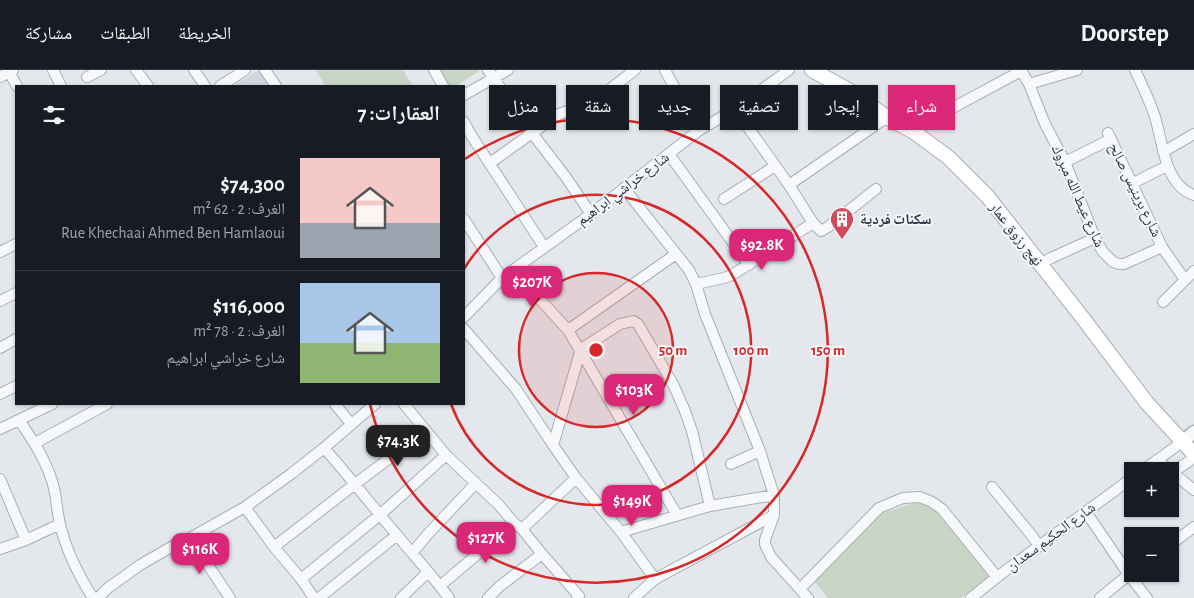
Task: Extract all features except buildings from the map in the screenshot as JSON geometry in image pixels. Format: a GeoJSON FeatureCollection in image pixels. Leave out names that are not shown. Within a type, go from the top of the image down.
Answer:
{"type":"FeatureCollection","features":[{"type":"Feature","properties":{"kind":"main road","name":"نهج رزوق عمار"},"geometry":{"type":"LineString","coordinates":[[812,70],[852,92],[888,118]]}},
{"type":"Feature","properties":{"kind":"main road","name":"نهج رزوق عمار"},"geometry":{"type":"LineString","coordinates":[[910,130],[948,157],[988,197],[1147,403],[1194,454]]}},
{"type":"Feature","properties":{"kind":"street"},"geometry":{"type":"LineString","coordinates":[[53,70],[60,85]]}},
{"type":"Feature","properties":{"kind":"street"},"geometry":{"type":"LineString","coordinates":[[87,77],[101,70]]}},
{"type":"Feature","properties":{"kind":"street"},"geometry":{"type":"LineString","coordinates":[[136,70],[147,85]]}},
{"type":"Feature","properties":{"kind":"street"},"geometry":{"type":"LineString","coordinates":[[194,70],[204,85]]}},
{"type":"Feature","properties":{"kind":"street"},"geometry":{"type":"LineString","coordinates":[[222,85],[245,70]]}},
{"type":"Feature","properties":{"kind":"street"},"geometry":{"type":"LineString","coordinates":[[265,70],[275,85]]}},
{"type":"Feature","properties":{"kind":"street"},"geometry":{"type":"LineString","coordinates":[[434,70],[442,85]]}},
{"type":"Feature","properties":{"kind":"street"},"geometry":{"type":"LineString","coordinates":[[465,94],[491,74],[508,70]]}},
{"type":"Feature","properties":{"kind":"street"},"geometry":{"type":"LineString","coordinates":[[490,163],[559,114],[587,104],[635,70]]}},
{"type":"Feature","properties":{"kind":"street"},"geometry":{"type":"LineString","coordinates":[[665,70],[698,131]]}},
{"type":"Feature","properties":{"kind":"street","name":"شارع خراشي ابراهيم"},"geometry":{"type":"LineString","coordinates":[[768,85],[789,70]]}},
{"type":"Feature","properties":{"kind":"street"},"geometry":{"type":"LineString","coordinates":[[1029,84],[1077,70]]}},
{"type":"Feature","properties":{"kind":"street"},"geometry":{"type":"LineString","coordinates":[[1135,70],[1155,117],[1167,166],[1182,187],[1194,195]]}},
{"type":"Feature","properties":{"kind":"street"},"geometry":{"type":"LineString","coordinates":[[914,132],[932,119],[1021,71]]}},
{"type":"Feature","properties":{"kind":"street","name":"شارع عيط الله مبروك"},"geometry":{"type":"LineString","coordinates":[[1021,71],[1029,84],[1045,124],[1065,162],[1095,238],[1103,252],[1113,262],[1124,264],[1162,247]]}},
{"type":"Feature","properties":{"kind":"street"},"geometry":{"type":"LineString","coordinates":[[8,73],[16,85]]}},
{"type":"Feature","properties":{"kind":"street"},"geometry":{"type":"LineString","coordinates":[[491,74],[591,214]]}},
{"type":"Feature","properties":{"kind":"street","name":"شارع خراشي ابراهيم"},"geometry":{"type":"LineString","coordinates":[[465,316],[502,278],[591,214],[698,131],[720,118]]}},
{"type":"Feature","properties":{"kind":"street"},"geometry":{"type":"LineString","coordinates":[[788,185],[888,118]]}},
{"type":"Feature","properties":{"kind":"street"},"geometry":{"type":"LineString","coordinates":[[750,130],[813,223],[821,231],[876,189]]}},
{"type":"Feature","properties":{"kind":"street"},"geometry":{"type":"LineString","coordinates":[[1163,152],[1194,134]]}},
{"type":"Feature","properties":{"kind":"street","name":"شارع برينيس صالح"},"geometry":{"type":"LineString","coordinates":[[1065,162],[1110,136],[1162,247]]}},
{"type":"Feature","properties":{"kind":"street"},"geometry":{"type":"LineString","coordinates":[[467,137],[490,163],[544,247]]}},
{"type":"Feature","properties":{"kind":"street"},"geometry":{"type":"LineString","coordinates":[[669,154],[749,265]]}},
{"type":"Feature","properties":{"kind":"street"},"geometry":{"type":"LineString","coordinates":[[724,199],[775,166]]}},
{"type":"Feature","properties":{"kind":"street"},"geometry":{"type":"LineString","coordinates":[[1133,183],[1167,166]]}},
{"type":"Feature","properties":{"kind":"street"},"geometry":{"type":"LineString","coordinates":[[624,188],[689,270],[696,284],[705,314],[760,451],[774,495],[774,515],[765,544],[772,557],[808,598]]}},
{"type":"Feature","properties":{"kind":"street"},"geometry":{"type":"LineString","coordinates":[[465,221],[502,278]]}},
{"type":"Feature","properties":{"kind":"street"},"geometry":{"type":"LineString","coordinates":[[696,284],[724,278],[749,265],[813,223]]}},
{"type":"Feature","properties":{"kind":"street"},"geometry":{"type":"LineString","coordinates":[[1040,264],[1095,238]]}},
{"type":"Feature","properties":{"kind":"street"},"geometry":{"type":"LineString","coordinates":[[0,252],[15,244]]}},
{"type":"Feature","properties":{"kind":"street"},"geometry":{"type":"LineString","coordinates":[[1162,247],[1185,280]]}},
{"type":"Feature","properties":{"kind":"street"},"geometry":{"type":"LineString","coordinates":[[568,330],[676,254]]}},
{"type":"Feature","properties":{"kind":"street"},"geometry":{"type":"LineString","coordinates":[[513,270],[568,330],[677,515]]}},
{"type":"Feature","properties":{"kind":"street"},"geometry":{"type":"LineString","coordinates":[[1163,302],[1194,271]]}},
{"type":"Feature","properties":{"kind":"street"},"geometry":{"type":"LineString","coordinates":[[0,302],[15,294]]}},
{"type":"Feature","properties":{"kind":"street"},"geometry":{"type":"LineString","coordinates":[[553,445],[580,349],[620,324],[633,321],[638,324],[673,384],[685,411],[692,431],[710,506]]}},
{"type":"Feature","properties":{"kind":"street"},"geometry":{"type":"LineString","coordinates":[[465,330],[516,389],[576,478],[621,532],[655,579]]}},
{"type":"Feature","properties":{"kind":"street"},"geometry":{"type":"LineString","coordinates":[[0,348],[15,340]]}},
{"type":"Feature","properties":{"kind":"street"},"geometry":{"type":"LineString","coordinates":[[0,394],[15,386]]}},
{"type":"Feature","properties":{"kind":"street"},"geometry":{"type":"LineString","coordinates":[[2,425],[20,420],[50,405]]}},
{"type":"Feature","properties":{"kind":"street"},"geometry":{"type":"LineString","coordinates":[[35,443],[105,405]]}},
{"type":"Feature","properties":{"kind":"street"},"geometry":{"type":"LineString","coordinates":[[337,405],[351,424]]}},
{"type":"Feature","properties":{"kind":"street"},"geometry":{"type":"LineString","coordinates":[[98,598],[108,588],[140,565],[245,506],[291,474],[374,405]]}},
{"type":"Feature","properties":{"kind":"street"},"geometry":{"type":"LineString","coordinates":[[405,405],[446,455],[499,505],[579,597]]}},
{"type":"Feature","properties":{"kind":"street"},"geometry":{"type":"LineString","coordinates":[[20,420],[35,443],[52,480],[60,524],[70,553],[78,573],[93,598]]}},
{"type":"Feature","properties":{"kind":"street"},"geometry":{"type":"LineString","coordinates":[[274,547],[426,431]]}},
{"type":"Feature","properties":{"kind":"street"},"geometry":{"type":"LineString","coordinates":[[1154,462],[1194,432]]}},
{"type":"Feature","properties":{"kind":"street"},"geometry":{"type":"LineString","coordinates":[[324,448],[381,514],[448,598]]}},
{"type":"Feature","properties":{"kind":"street"},"geometry":{"type":"LineString","coordinates":[[732,464],[760,451]]}},
{"type":"Feature","properties":{"kind":"street"},"geometry":{"type":"LineString","coordinates":[[301,579],[381,514],[446,455]]}},
{"type":"Feature","properties":{"kind":"street"},"geometry":{"type":"LineString","coordinates":[[1179,468],[1194,458]]}},
{"type":"Feature","properties":{"kind":"street"},"geometry":{"type":"LineString","coordinates":[[1179,477],[1194,490]]}},
{"type":"Feature","properties":{"kind":"street"},"geometry":{"type":"LineString","coordinates":[[440,586],[518,526],[576,478]]}},
{"type":"Feature","properties":{"kind":"street"},"geometry":{"type":"LineString","coordinates":[[0,479],[26,540]]}},
{"type":"Feature","properties":{"kind":"street"},"geometry":{"type":"LineString","coordinates":[[412,552],[476,483]]}},
{"type":"Feature","properties":{"kind":"street","name":"شارع الحكيم سعدان"},"geometry":{"type":"LineString","coordinates":[[971,598],[1124,484]]}},
{"type":"Feature","properties":{"kind":"street"},"geometry":{"type":"LineString","coordinates":[[992,487],[1039,546]]}},
{"type":"Feature","properties":{"kind":"street"},"geometry":{"type":"LineString","coordinates":[[621,532],[710,506],[774,495]]}},
{"type":"Feature","properties":{"kind":"street"},"geometry":{"type":"LineString","coordinates":[[800,589],[879,508],[903,498],[920,497],[942,509],[997,577]]}},
{"type":"Feature","properties":{"kind":"street"},"geometry":{"type":"LineString","coordinates":[[245,506],[314,598]]}},
{"type":"Feature","properties":{"kind":"street"},"geometry":{"type":"LineString","coordinates":[[1086,512],[1124,564]]}},
{"type":"Feature","properties":{"kind":"street"},"geometry":{"type":"LineString","coordinates":[[634,598],[655,579],[774,515]]}},
{"type":"Feature","properties":{"kind":"street"},"geometry":{"type":"LineString","coordinates":[[0,549],[26,540],[60,524]]}},
{"type":"Feature","properties":{"kind":"street"},"geometry":{"type":"LineString","coordinates":[[1179,538],[1194,527]]}},
{"type":"Feature","properties":{"kind":"street"},"geometry":{"type":"LineString","coordinates":[[319,598],[397,535]]}},
{"type":"Feature","properties":{"kind":"street"},"geometry":{"type":"LineString","coordinates":[[190,538],[230,598]]}},
{"type":"Feature","properties":{"kind":"street"},"geometry":{"type":"LineString","coordinates":[[488,598],[500,586],[542,554]]}},
{"type":"Feature","properties":{"kind":"street"},"geometry":{"type":"LineString","coordinates":[[401,598],[428,572]]}},
{"type":"Feature","properties":{"kind":"street"},"geometry":{"type":"LineString","coordinates":[[1100,598],[1124,579]]}},
{"type":"Feature","properties":{"kind":"street"},"geometry":{"type":"LineString","coordinates":[[1137,582],[1147,598]]}},
{"type":"Feature","properties":{"kind":"shaded area"},"geometry":{"type":"Polygon","coordinates":[[[259,70],[263,70],[272,85],[235,85],[259,70]]]}},
{"type":"Feature","properties":{"kind":"green space"},"geometry":{"type":"Polygon","coordinates":[[[316,70],[403,70],[412,85],[324,85],[316,70]]]}},
{"type":"Feature","properties":{"kind":"green space"},"geometry":{"type":"Polygon","coordinates":[[[440,70],[479,71],[458,85],[448,85],[440,70]]]}},
{"type":"Feature","properties":{"kind":"green space"},"geometry":{"type":"Polygon","coordinates":[[[920,501],[935,505],[991,576],[961,598],[828,598],[814,581],[880,514],[920,501]]]}},
{"type":"Feature","properties":{"kind":"place","name":"سكنات فردية"},"geometry":{"type":"Point","coordinates":[842,240]}}]}
